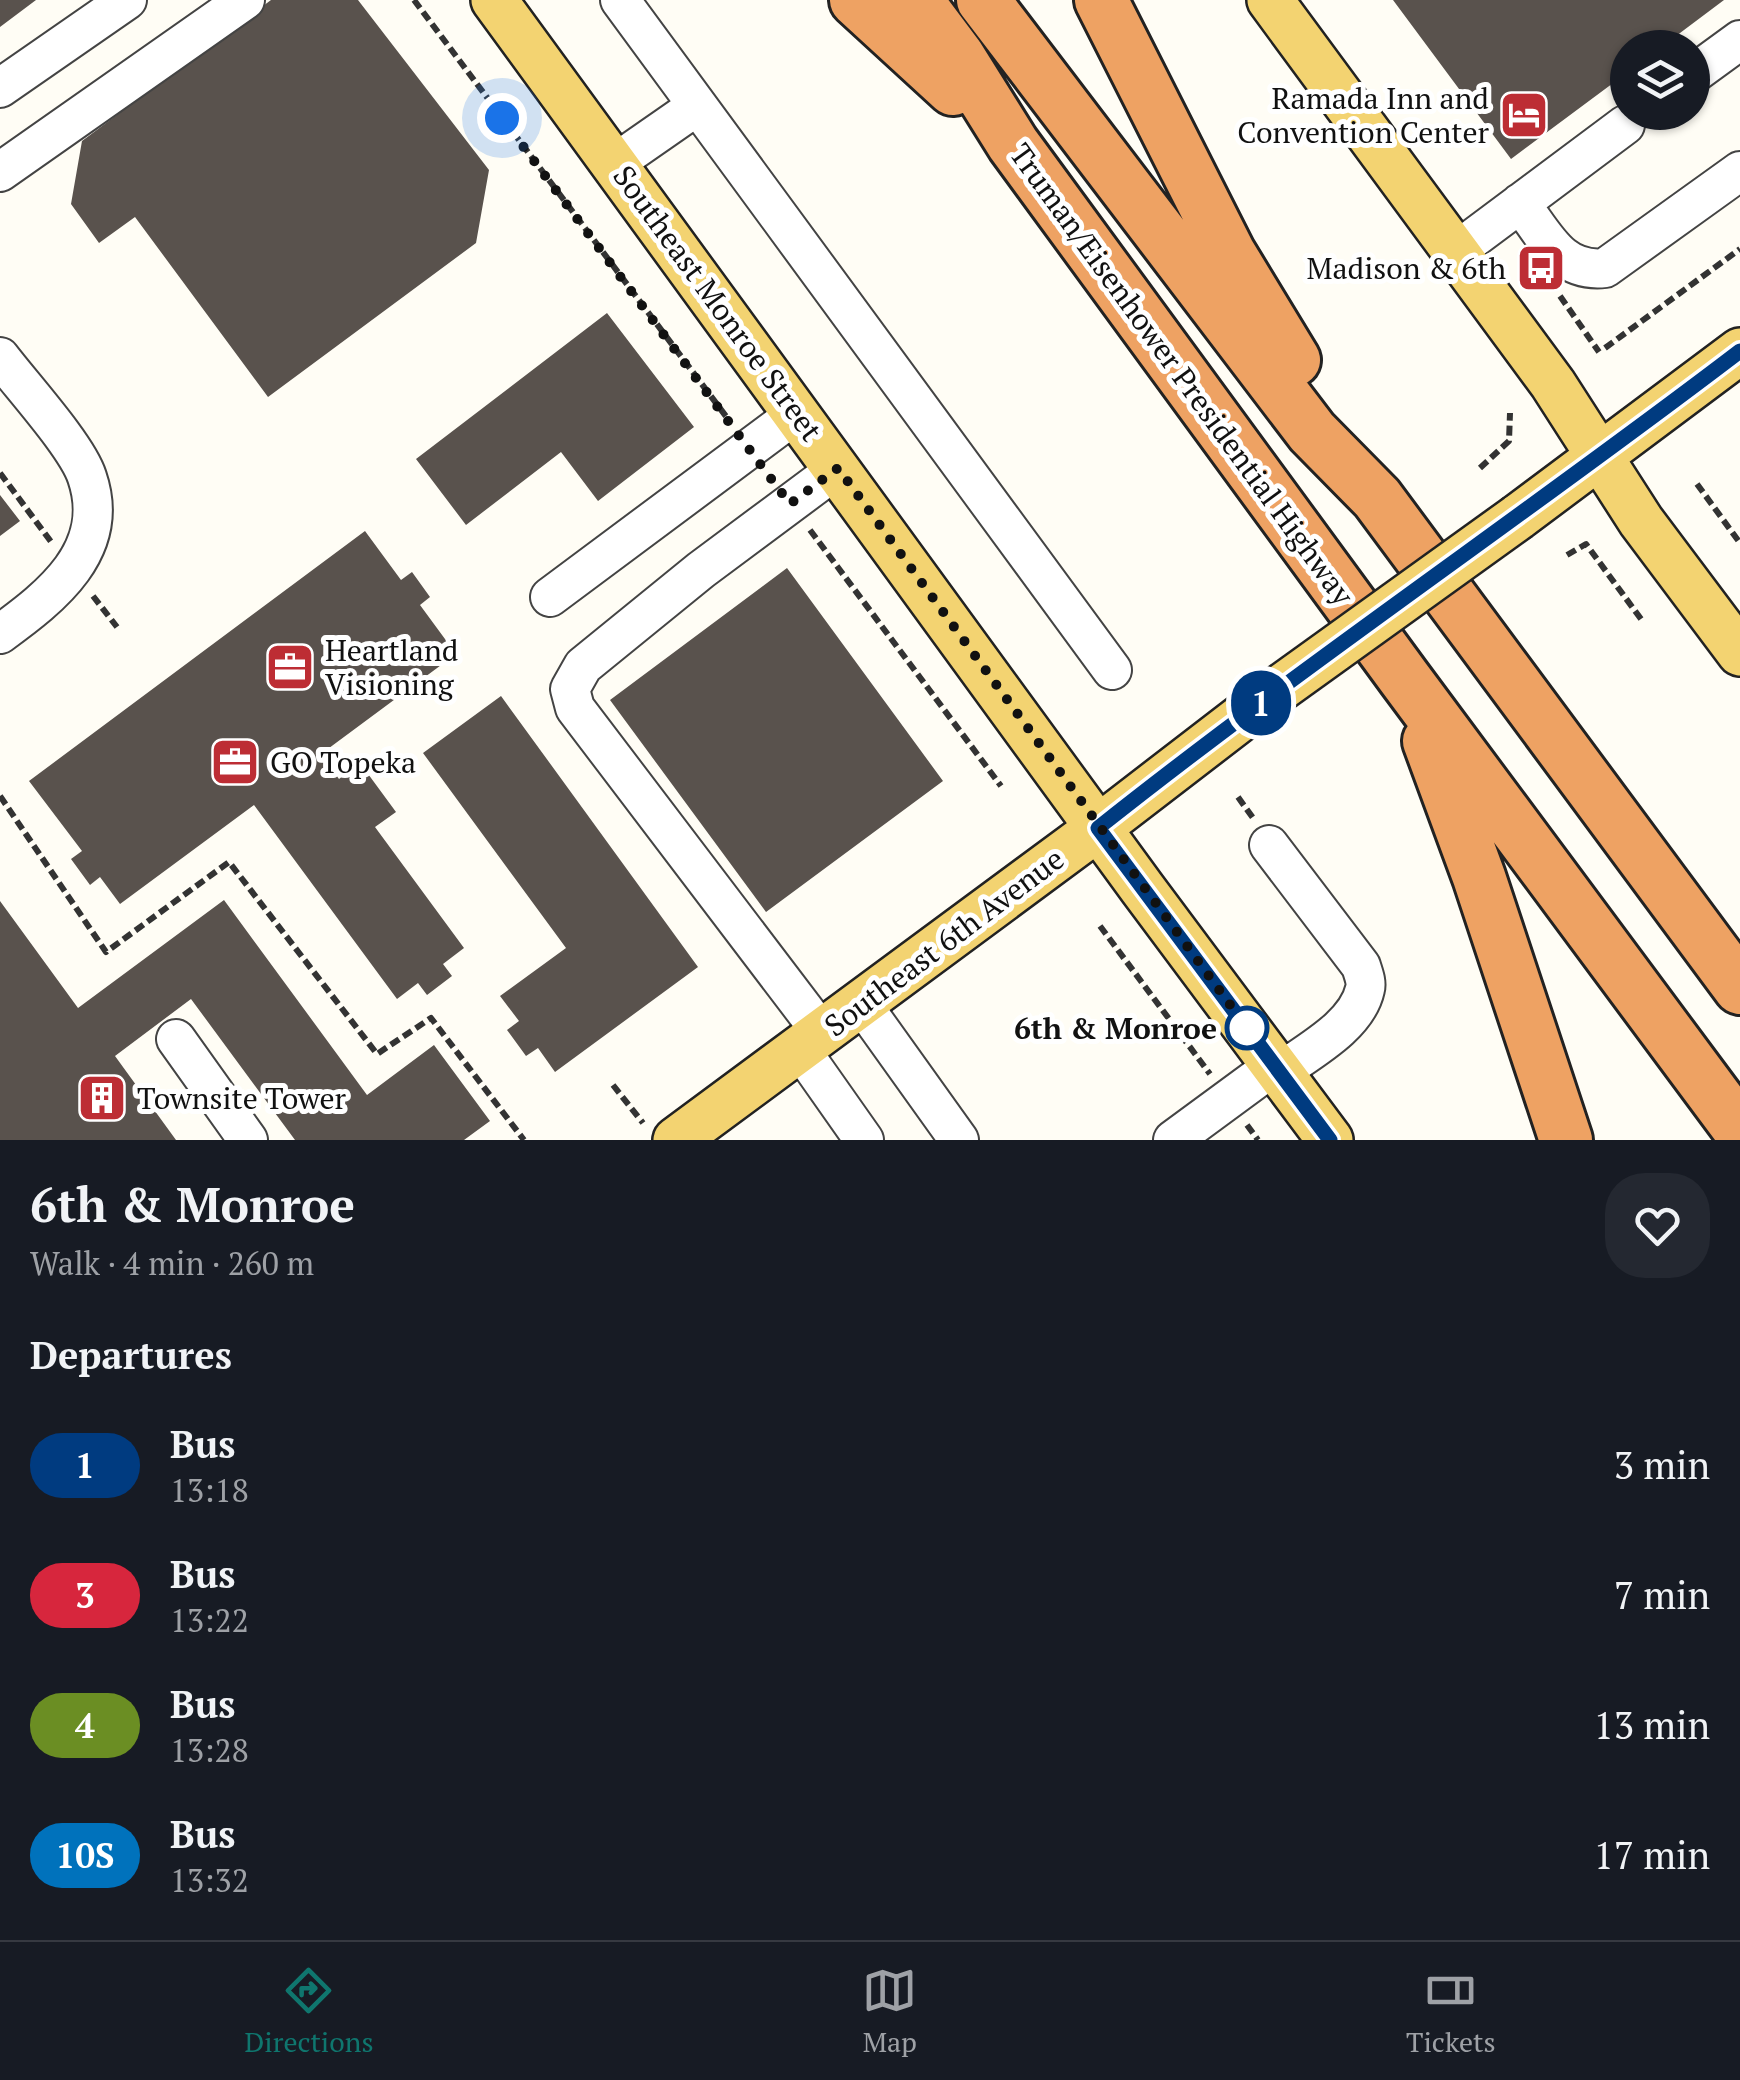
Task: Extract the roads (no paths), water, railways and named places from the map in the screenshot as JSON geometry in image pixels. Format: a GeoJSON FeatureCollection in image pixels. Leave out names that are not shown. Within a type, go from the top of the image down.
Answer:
{"type":"FeatureCollection","features":[{"type":"Feature","properties":{"kind":"highway"},"geometry":{"type":"LineString","coordinates":[[856,0],[1013,144]]}},
{"type":"Feature","properties":{"kind":"highway","name":"Truman/Eisenhower Presidential Highway"},"geometry":{"type":"LineString","coordinates":[[916,0],[958,56],[1013,144],[1404,680],[1740,1130]]}},
{"type":"Feature","properties":{"kind":"highway","name":"Truman/Eisenhower Presidential Highway"},"geometry":{"type":"LineString","coordinates":[[983,0],[1312,432],[1377,498],[1740,988]]}},
{"type":"Feature","properties":{"kind":"highway"},"geometry":{"type":"LineString","coordinates":[[1101,0],[1229,253],[1377,498]]}},
{"type":"Feature","properties":{"kind":"highway"},"geometry":{"type":"LineString","coordinates":[[1404,680],[1472,859],[1566,1140]]}},
{"type":"Feature","properties":{"kind":"highway"},"geometry":{"type":"LineString","coordinates":[[1663,882],[1740,962]]}},
{"type":"Feature","properties":{"kind":"main road","name":"Southeast Monroe Street"},"geometry":{"type":"LineString","coordinates":[[494,0],[1330,1140]]}},
{"type":"Feature","properties":{"kind":"main road"},"geometry":{"type":"LineString","coordinates":[[1270,0],[1553,384],[1642,521],[1740,653]]}},
{"type":"Feature","properties":{"kind":"main road","name":"Southeast 6th Avenue"},"geometry":{"type":"LineString","coordinates":[[685,1132],[1740,351]]}},
{"type":"Feature","properties":{"kind":"street"},"geometry":{"type":"LineString","coordinates":[[0,172],[244,0]]}},
{"type":"Feature","properties":{"kind":"street"},"geometry":{"type":"LineString","coordinates":[[620,0],[1112,670]]}},
{"type":"Feature","properties":{"kind":"street"},"geometry":{"type":"LineString","coordinates":[[0,88],[123,1]]}},
{"type":"Feature","properties":{"kind":"street"},"geometry":{"type":"LineString","coordinates":[[1710,62],[1740,40]]}},
{"type":"Feature","properties":{"kind":"street"},"geometry":{"type":"LineString","coordinates":[[615,163],[698,106]]}},
{"type":"Feature","properties":{"kind":"street"},"geometry":{"type":"LineString","coordinates":[[1456,252],[1618,130]]}},
{"type":"Feature","properties":{"kind":"street"},"geometry":{"type":"LineString","coordinates":[[1520,204],[1566,262],[1585,270],[1605,268],[1740,171]]}},
{"type":"Feature","properties":{"kind":"street"},"geometry":{"type":"LineString","coordinates":[[0,358],[88,478],[89,532],[74,571],[58,589],[0,634]]}},
{"type":"Feature","properties":{"kind":"street"},"geometry":{"type":"LineString","coordinates":[[550,597],[798,413]]}},
{"type":"Feature","properties":{"kind":"street"},"geometry":{"type":"LineString","coordinates":[[838,468],[700,570],[582,666],[570,689],[575,708],[811,1041],[864,1140]]}},
{"type":"Feature","properties":{"kind":"street"},"geometry":{"type":"LineString","coordinates":[[1173,1140],[1228,1099],[1338,1028],[1356,1010],[1367,986],[1361,966],[1269,845]]}},
{"type":"Feature","properties":{"kind":"street"},"geometry":{"type":"LineString","coordinates":[[861,1003],[959,1140]]}},
{"type":"Feature","properties":{"kind":"street"},"geometry":{"type":"LineString","coordinates":[[176,1039],[248,1140]]}},
{"type":"Feature","properties":{"kind":"place","name":"Ramada Inn and Convention Center"},"geometry":{"type":"Point","coordinates":[1524,115]}},
{"type":"Feature","properties":{"kind":"place","name":"Madison & 6th"},"geometry":{"type":"Point","coordinates":[1541,268]}},
{"type":"Feature","properties":{"kind":"place","name":"Heartland Visioning"},"geometry":{"type":"Point","coordinates":[290,667]}},
{"type":"Feature","properties":{"kind":"place","name":"GO Topeka"},"geometry":{"type":"Point","coordinates":[235,762]}},
{"type":"Feature","properties":{"kind":"place","name":"6th & Monroe"},"geometry":{"type":"Point","coordinates":[1247,1028]}},
{"type":"Feature","properties":{"kind":"place","name":"Townsite Tower"},"geometry":{"type":"Point","coordinates":[102,1098]}}]}
